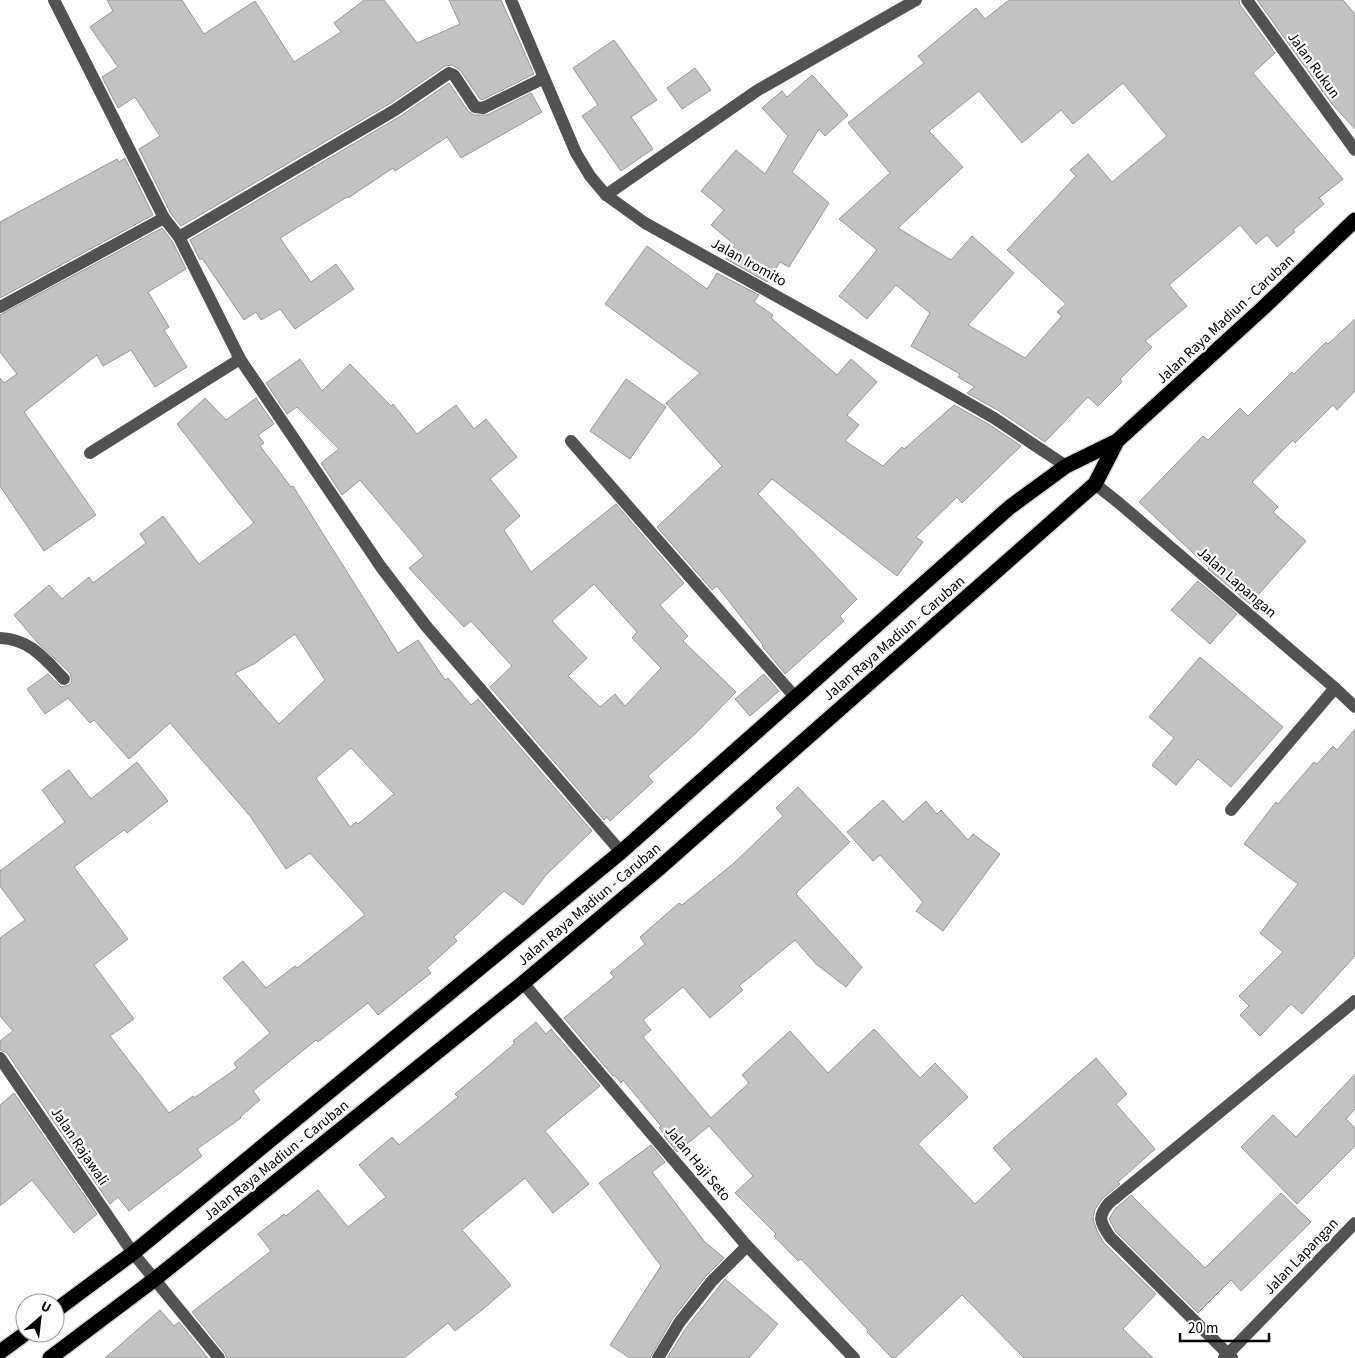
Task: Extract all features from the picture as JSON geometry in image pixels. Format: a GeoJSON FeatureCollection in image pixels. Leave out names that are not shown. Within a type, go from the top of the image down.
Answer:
{"type":"FeatureCollection","features":[{"type":"Feature","properties":{"kind":"highway","name":"Jalan Raya Madiun - Caruban"},"geometry":{"type":"LineString","coordinates":[[65,1304],[133,1253],[621,852],[1010,507],[1066,466],[1117,442],[1256,315],[1355,220]]}},
{"type":"Feature","properties":{"kind":"highway","name":"Jalan Raya Madiun - Caruban"},"geometry":{"type":"LineString","coordinates":[[50,1358],[155,1279],[523,983],[663,864],[1095,484],[1117,442]]}},
{"type":"Feature","properties":{"kind":"highway"},"geometry":{"type":"LineString","coordinates":[[0,1352],[15,1341]]}},
{"type":"Feature","properties":{"kind":"street"},"geometry":{"type":"LineString","coordinates":[[54,0],[164,218],[179,237],[240,359],[381,567],[426,626],[621,852]]}},
{"type":"Feature","properties":{"kind":"street","name":"Jalan Iromito"},"geometry":{"type":"LineString","coordinates":[[511,0],[576,154],[590,176],[606,194],[645,222],[962,400],[1066,466]]}},
{"type":"Feature","properties":{"kind":"street"},"geometry":{"type":"LineString","coordinates":[[606,194],[758,90],[916,0]]}},
{"type":"Feature","properties":{"kind":"street","name":"Jalan Rukun"},"geometry":{"type":"LineString","coordinates":[[1247,0],[1355,150]]}},
{"type":"Feature","properties":{"kind":"street"},"geometry":{"type":"LineString","coordinates":[[179,237],[395,110],[449,74],[454,75],[475,107],[482,108],[544,78]]}},
{"type":"Feature","properties":{"kind":"street"},"geometry":{"type":"LineString","coordinates":[[0,307],[164,218]]}},
{"type":"Feature","properties":{"kind":"street"},"geometry":{"type":"LineString","coordinates":[[90,453],[240,359]]}},
{"type":"Feature","properties":{"kind":"street"},"geometry":{"type":"LineString","coordinates":[[571,441],[795,697]]}},
{"type":"Feature","properties":{"kind":"street","name":"Jalan Lapangan"},"geometry":{"type":"LineString","coordinates":[[1095,484],[1335,688],[1355,708]]}},
{"type":"Feature","properties":{"kind":"street"},"geometry":{"type":"LineString","coordinates":[[0,638],[23,642],[33,648],[64,679]]}},
{"type":"Feature","properties":{"kind":"street"},"geometry":{"type":"LineString","coordinates":[[1231,810],[1335,688]]}},
{"type":"Feature","properties":{"kind":"street","name":"Jalan Haji Seto"},"geometry":{"type":"LineString","coordinates":[[523,983],[747,1246],[854,1358]]}},
{"type":"Feature","properties":{"kind":"street"},"geometry":{"type":"LineString","coordinates":[[1228,1357],[1110,1237],[1102,1226],[1103,1210],[1117,1196],[1355,1001]]}},
{"type":"Feature","properties":{"kind":"street","name":"Jalan Rajawali"},"geometry":{"type":"LineString","coordinates":[[0,1058],[133,1253],[219,1358]]}},
{"type":"Feature","properties":{"kind":"street","name":"Jalan Lapangan"},"geometry":{"type":"LineString","coordinates":[[1228,1357],[1355,1223]]}},
{"type":"Feature","properties":{"kind":"street"},"geometry":{"type":"LineString","coordinates":[[658,1358],[679,1323],[712,1281],[747,1246]]}},
{"type":"Feature","properties":{"kind":"building"},"geometry":{"type":"Polygon","coordinates":[[[107,0],[182,0],[204,34],[255,1],[294,62],[341,32],[334,23],[364,0],[384,0],[417,43],[460,24],[449,0],[501,0],[534,74],[482,100],[460,70],[452,65],[445,66],[391,103],[181,226],[171,214],[139,149],[160,136],[135,97],[118,108],[102,77],[118,67],[90,27],[113,11],[107,0]]]}},
{"type":"Feature","properties":{"kind":"building"},"geometry":{"type":"Polygon","coordinates":[[[1009,0],[1239,0],[1240,5],[1275,53],[1253,73],[1343,179],[1319,198],[1324,204],[1293,230],[1295,232],[1277,247],[1267,235],[1256,244],[1240,225],[1169,285],[1187,306],[1145,341],[1152,347],[1120,379],[1122,382],[1098,406],[1088,397],[1045,442],[999,411],[967,393],[975,387],[958,377],[960,374],[911,346],[930,313],[896,285],[867,319],[839,296],[877,250],[839,219],[890,173],[848,123],[924,63],[918,56],[976,8],[985,19],[1009,0]],[[1123,83],[1073,124],[1061,110],[1022,143],[979,91],[929,131],[963,167],[898,228],[951,260],[972,236],[1014,273],[968,325],[1025,358],[1062,316],[1057,312],[1066,304],[1007,250],[1076,176],[1070,170],[1088,154],[1112,182],[1167,136],[1123,83]]]}},
{"type":"Feature","properties":{"kind":"building"},"geometry":{"type":"Polygon","coordinates":[[[1257,0],[1343,0],[1355,14],[1355,129],[1332,104],[1257,0]]]}},
{"type":"Feature","properties":{"kind":"building"},"geometry":{"type":"Polygon","coordinates":[[[614,40],[657,100],[631,117],[653,149],[621,171],[582,116],[598,105],[573,68],[614,40]]]}},
{"type":"Feature","properties":{"kind":"building"},"geometry":{"type":"Polygon","coordinates":[[[695,68],[711,90],[682,109],[667,88],[695,68]]]}},
{"type":"Feature","properties":{"kind":"building"},"geometry":{"type":"Polygon","coordinates":[[[812,75],[848,115],[825,136],[819,129],[792,172],[829,203],[789,267],[780,262],[767,282],[726,259],[735,245],[711,225],[724,210],[701,191],[736,150],[765,174],[788,136],[762,108],[782,91],[787,97],[812,75]]]}},
{"type":"Feature","properties":{"kind":"building"},"geometry":{"type":"Polygon","coordinates":[[[449,83],[468,111],[474,115],[487,115],[531,93],[542,112],[461,158],[447,137],[395,171],[393,168],[348,198],[280,238],[311,282],[336,264],[354,289],[295,329],[280,309],[261,320],[256,312],[244,320],[202,258],[200,260],[190,240],[399,117],[449,83]]]}},
{"type":"Feature","properties":{"kind":"building"},"geometry":{"type":"Polygon","coordinates":[[[125,158],[153,215],[0,298],[0,222],[117,159],[119,162],[125,158]]]}},
{"type":"Feature","properties":{"kind":"building"},"geometry":{"type":"Polygon","coordinates":[[[162,228],[172,241],[186,269],[148,292],[169,327],[164,330],[187,367],[155,387],[131,350],[103,366],[97,355],[24,412],[96,515],[44,551],[0,486],[0,378],[4,383],[17,374],[0,352],[0,315],[162,228]]]}},
{"type":"Feature","properties":{"kind":"building"},"geometry":{"type":"Polygon","coordinates":[[[647,246],[707,289],[717,273],[759,295],[754,302],[773,315],[771,318],[837,375],[851,359],[877,382],[847,415],[859,425],[845,441],[883,466],[902,447],[904,449],[954,405],[990,425],[1021,446],[962,503],[957,497],[916,537],[923,542],[897,576],[772,479],[758,494],[857,599],[840,616],[844,621],[785,674],[717,586],[712,590],[657,527],[722,466],[666,403],[700,373],[605,304],[647,246]]]}},
{"type":"Feature","properties":{"kind":"building"},"geometry":{"type":"Polygon","coordinates":[[[1355,319],[1355,391],[1337,410],[1333,405],[1295,443],[1293,440],[1252,482],[1278,507],[1273,512],[1306,541],[1250,604],[1208,569],[1139,502],[1203,436],[1208,440],[1240,408],[1248,416],[1292,372],[1294,374],[1326,342],[1328,344],[1355,319]]]}},
{"type":"Feature","properties":{"kind":"building"},"geometry":{"type":"Polygon","coordinates":[[[300,359],[322,391],[350,364],[391,406],[393,404],[417,434],[456,405],[474,429],[486,419],[517,457],[490,479],[520,516],[504,530],[531,572],[616,504],[684,583],[660,605],[688,636],[683,641],[736,692],[695,734],[648,776],[653,782],[610,821],[607,817],[604,820],[490,687],[512,666],[471,621],[464,627],[409,568],[424,556],[360,480],[342,495],[321,463],[339,449],[297,407],[287,414],[266,383],[300,359]],[[594,584],[552,621],[587,658],[568,676],[600,707],[615,694],[625,706],[661,668],[632,638],[637,632],[594,584]]]}},
{"type":"Feature","properties":{"kind":"building"},"geometry":{"type":"Polygon","coordinates":[[[626,379],[666,407],[630,459],[590,431],[626,379]]]}},
{"type":"Feature","properties":{"kind":"building"},"geometry":{"type":"Polygon","coordinates":[[[205,398],[226,420],[256,398],[274,424],[258,435],[264,443],[260,446],[291,487],[293,486],[398,653],[418,640],[445,680],[448,678],[471,705],[478,699],[592,831],[546,875],[523,905],[504,891],[454,937],[457,941],[427,968],[431,973],[378,1015],[368,1003],[318,1042],[316,1040],[253,1091],[260,1100],[241,1118],[197,1149],[202,1156],[129,1211],[118,1197],[110,1204],[7,1053],[0,1050],[0,1041],[13,1031],[0,1016],[0,938],[25,920],[0,886],[0,871],[65,822],[42,790],[69,770],[91,799],[137,762],[168,801],[127,833],[124,830],[74,867],[128,939],[94,965],[134,1019],[110,1036],[169,1113],[237,1068],[234,1063],[270,1033],[223,978],[243,961],[266,988],[295,966],[297,968],[365,915],[310,853],[286,869],[250,816],[170,723],[129,759],[94,720],[90,723],[68,698],[45,714],[27,689],[48,674],[61,687],[69,685],[72,681],[70,673],[38,643],[14,615],[49,585],[62,599],[89,577],[93,583],[146,543],[140,534],[163,516],[199,564],[254,523],[177,424],[205,398]],[[295,634],[254,664],[235,673],[279,724],[325,680],[295,634]],[[351,748],[316,778],[350,827],[356,822],[358,824],[394,794],[351,748]]]}},
{"type":"Feature","properties":{"kind":"building"},"geometry":{"type":"Polygon","coordinates":[[[1198,581],[1237,614],[1210,644],[1171,610],[1198,581]]]}},
{"type":"Feature","properties":{"kind":"building"},"geometry":{"type":"Polygon","coordinates":[[[1200,657],[1283,727],[1231,787],[1198,759],[1176,785],[1152,765],[1174,738],[1149,717],[1200,657]]]}},
{"type":"Feature","properties":{"kind":"building"},"geometry":{"type":"Polygon","coordinates":[[[764,674],[779,691],[750,716],[735,699],[764,674]]]}},
{"type":"Feature","properties":{"kind":"building"},"geometry":{"type":"Polygon","coordinates":[[[1355,729],[1355,956],[1302,1014],[1291,1004],[1260,1036],[1240,1015],[1249,1006],[1239,996],[1283,952],[1260,933],[1298,884],[1244,844],[1276,802],[1278,804],[1314,762],[1317,764],[1333,746],[1337,750],[1355,729]]]}},
{"type":"Feature","properties":{"kind":"building"},"geometry":{"type":"Polygon","coordinates":[[[798,787],[850,842],[796,894],[862,967],[846,987],[816,964],[795,940],[739,986],[743,990],[710,1018],[683,987],[643,1020],[651,1030],[643,1037],[711,1118],[749,1083],[742,1075],[790,1031],[828,1073],[874,1029],[920,1078],[935,1063],[968,1097],[918,1144],[975,1204],[1012,1169],[993,1148],[1096,1058],[1127,1094],[1116,1104],[1155,1149],[1103,1198],[1095,1209],[1093,1219],[1104,1243],[1156,1294],[1123,1329],[1153,1358],[1024,1358],[962,1295],[895,1358],[892,1358],[801,1259],[798,1261],[774,1236],[776,1234],[735,1193],[753,1176],[709,1126],[677,1152],[659,1128],[661,1126],[623,1080],[621,1083],[613,1076],[564,1018],[614,977],[610,973],[645,944],[640,937],[679,903],[682,905],[734,863],[783,816],[776,808],[798,787]]]}},
{"type":"Feature","properties":{"kind":"building"},"geometry":{"type":"Polygon","coordinates":[[[883,800],[903,822],[926,801],[937,814],[941,810],[968,840],[973,834],[1000,854],[943,931],[916,911],[923,902],[880,855],[873,861],[847,832],[883,800]]]}},
{"type":"Feature","properties":{"kind":"building"},"geometry":{"type":"Polygon","coordinates":[[[536,1022],[546,1034],[551,1029],[600,1086],[545,1131],[589,1184],[553,1213],[525,1178],[462,1230],[511,1285],[455,1331],[448,1323],[404,1358],[227,1358],[192,1312],[271,1251],[258,1234],[284,1214],[286,1216],[318,1190],[348,1227],[386,1197],[359,1165],[392,1137],[399,1145],[458,1097],[455,1094],[515,1043],[513,1041],[536,1022]]]}},
{"type":"Feature","properties":{"kind":"building"},"geometry":{"type":"Polygon","coordinates":[[[1355,1074],[1355,1109],[1346,1119],[1355,1128],[1355,1146],[1297,1204],[1241,1147],[1273,1115],[1296,1137],[1355,1074]]]}},
{"type":"Feature","properties":{"kind":"building"},"geometry":{"type":"Polygon","coordinates":[[[14,1093],[97,1214],[74,1233],[32,1180],[0,1206],[0,1105],[14,1093]]]}},
{"type":"Feature","properties":{"kind":"building"},"geometry":{"type":"Polygon","coordinates":[[[651,1145],[665,1162],[652,1172],[704,1241],[724,1258],[706,1276],[673,1318],[650,1358],[630,1358],[610,1345],[661,1266],[599,1183],[651,1145]]]}},
{"type":"Feature","properties":{"kind":"building"},"geometry":{"type":"Polygon","coordinates":[[[1281,1193],[1311,1222],[1241,1291],[1231,1280],[1198,1313],[1116,1232],[1109,1219],[1115,1209],[1131,1195],[1205,1268],[1281,1193]]]}},
{"type":"Feature","properties":{"kind":"building"},"geometry":{"type":"Polygon","coordinates":[[[725,1279],[778,1324],[749,1358],[667,1358],[686,1328],[725,1279]]]}},
{"type":"Feature","properties":{"kind":"building"},"geometry":{"type":"Polygon","coordinates":[[[160,1310],[174,1326],[179,1322],[208,1358],[105,1358],[160,1310]]]}}]}
